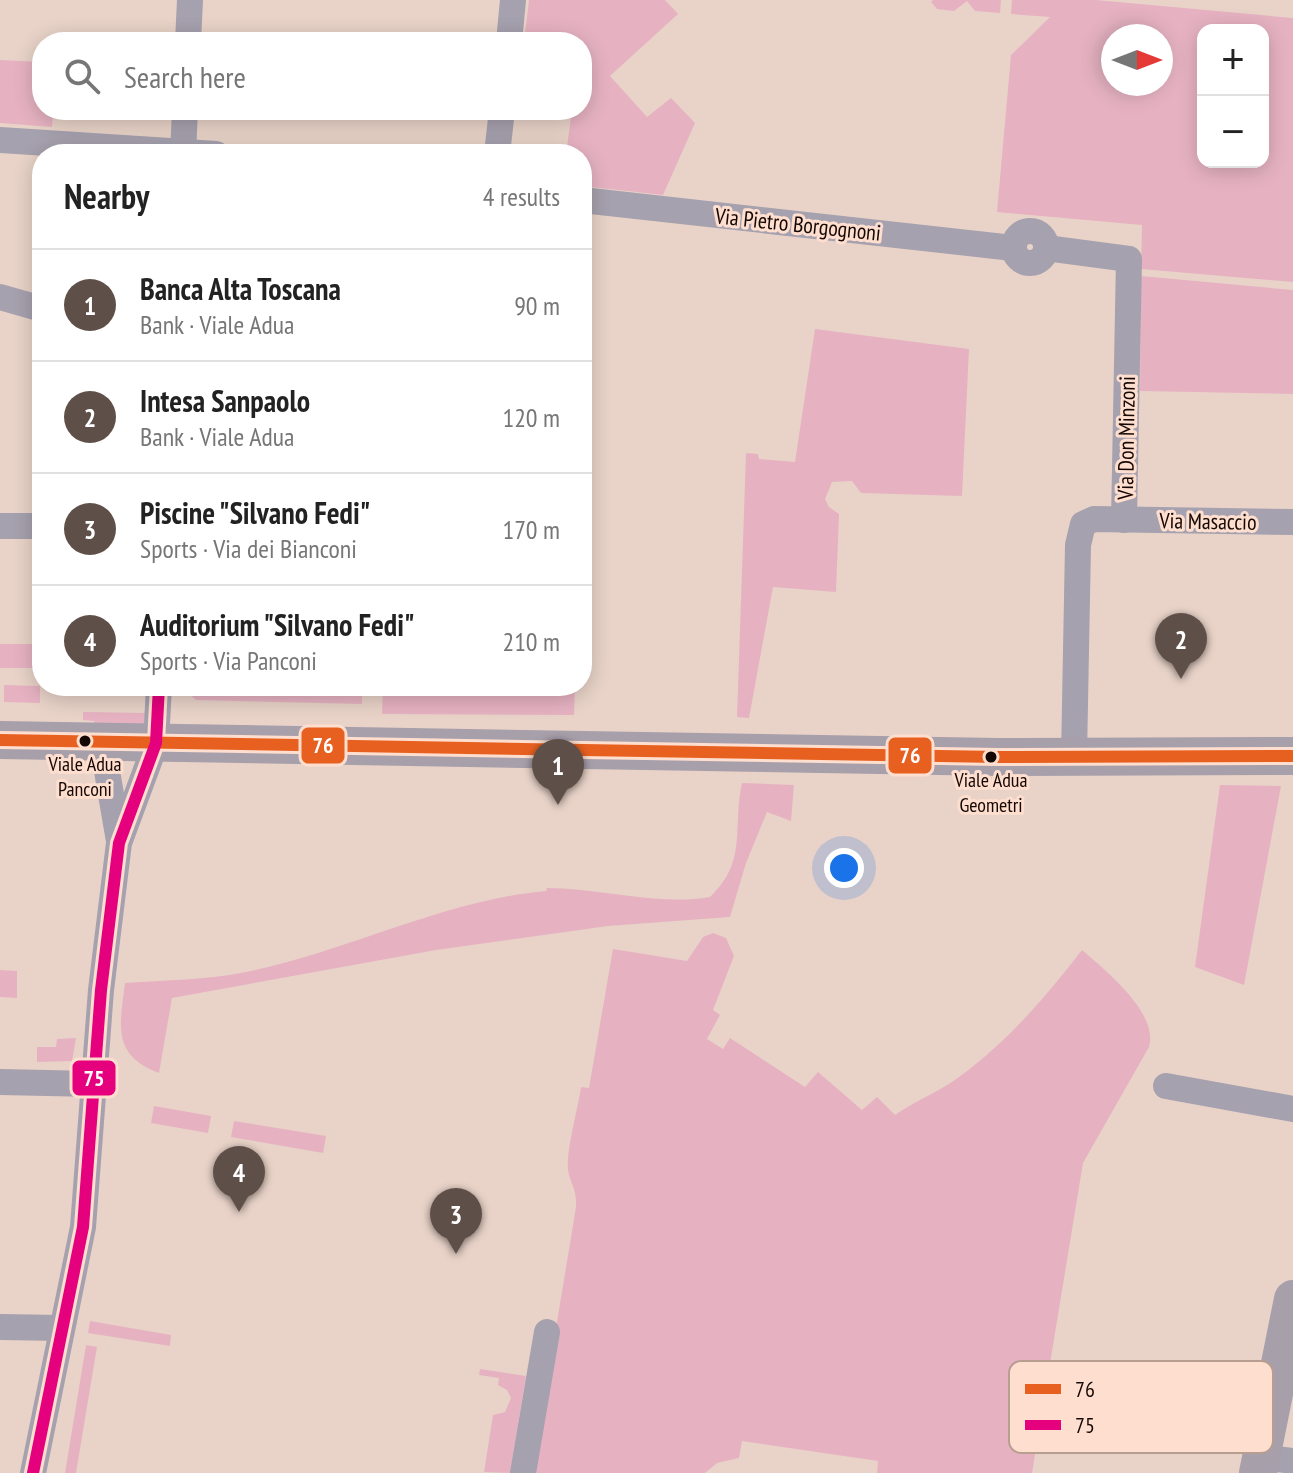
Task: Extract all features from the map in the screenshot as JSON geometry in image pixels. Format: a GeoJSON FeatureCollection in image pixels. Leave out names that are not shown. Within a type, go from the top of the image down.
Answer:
{"type":"FeatureCollection","features":[{"type":"Feature","properties":{"kind":"main road"},"geometry":{"type":"LineString","coordinates":[[0,740],[1074,757],[1293,756]]}},
{"type":"Feature","properties":{"kind":"main road"},"geometry":{"type":"LineString","coordinates":[[1273,1442],[1293,1299]]}},
{"type":"Feature","properties":{"kind":"street"},"geometry":{"type":"LineString","coordinates":[[188,32],[190,0]]}},
{"type":"Feature","properties":{"kind":"street"},"geometry":{"type":"LineString","coordinates":[[510,32],[513,0]]}},
{"type":"Feature","properties":{"kind":"street"},"geometry":{"type":"LineString","coordinates":[[184,144],[185,120]]}},
{"type":"Feature","properties":{"kind":"street"},"geometry":{"type":"LineString","coordinates":[[498,144],[501,120]]}},
{"type":"Feature","properties":{"kind":"street"},"geometry":{"type":"LineString","coordinates":[[0,140],[61,144]]}},
{"type":"Feature","properties":{"kind":"street","name":"Via Pietro Borgognoni"},"geometry":{"type":"LineString","coordinates":[[592,201],[1013,248],[1016,257],[1028,264],[1041,260],[1046,248]]}},
{"type":"Feature","properties":{"kind":"street","name":"Via Don Minzoni"},"geometry":{"type":"LineString","coordinates":[[1046,248],[1129,259],[1124,520],[1087,521],[1079,535],[1074,757]]}},
{"type":"Feature","properties":{"kind":"street"},"geometry":{"type":"LineString","coordinates":[[0,297],[32,306]]}},
{"type":"Feature","properties":{"kind":"street","name":"Via Masaccio"},"geometry":{"type":"LineString","coordinates":[[1124,520],[1293,522]]}},
{"type":"Feature","properties":{"kind":"street"},"geometry":{"type":"LineString","coordinates":[[0,526],[32,526]]}},
{"type":"Feature","properties":{"kind":"street"},"geometry":{"type":"LineString","coordinates":[[33,1473],[83,1227],[119,843],[156,743],[158,696]]}},
{"type":"Feature","properties":{"kind":"street"},"geometry":{"type":"LineString","coordinates":[[102,742],[119,843]]}},
{"type":"Feature","properties":{"kind":"street"},"geometry":{"type":"LineString","coordinates":[[0,1082],[94,1084]]}},
{"type":"Feature","properties":{"kind":"street"},"geometry":{"type":"LineString","coordinates":[[1166,1086],[1293,1109]]}},
{"type":"Feature","properties":{"kind":"street"},"geometry":{"type":"LineString","coordinates":[[0,1327],[62,1328]]}},
{"type":"Feature","properties":{"kind":"street"},"geometry":{"type":"LineString","coordinates":[[523,1473],[547,1332]]}},
{"type":"Feature","properties":{"kind":"shaded area"},"geometry":{"type":"Polygon","coordinates":[[[529,0],[665,0],[678,14],[610,76],[647,117],[671,98],[695,123],[663,195],[592,187],[592,144],[567,144],[571,120],[592,120],[592,32],[525,32],[529,0]]]}},
{"type":"Feature","properties":{"kind":"shaded area"},"geometry":{"type":"Polygon","coordinates":[[[1001,0],[1000,13],[975,11],[967,1],[954,11],[937,9],[931,2],[1001,0]]]}},
{"type":"Feature","properties":{"kind":"shaded area"},"geometry":{"type":"Polygon","coordinates":[[[1012,0],[1096,0],[1293,18],[1293,282],[1141,269],[1142,225],[997,212],[1011,55],[1050,17],[1011,14],[1012,0]]]}},
{"type":"Feature","properties":{"kind":"shaded area"},"geometry":{"type":"Polygon","coordinates":[[[0,60],[32,62],[32,120],[53,120],[52,127],[0,123],[0,60]]]}},
{"type":"Feature","properties":{"kind":"shaded area"},"geometry":{"type":"Polygon","coordinates":[[[1141,276],[1293,290],[1293,394],[1140,391],[1141,276]]]}},
{"type":"Feature","properties":{"kind":"shaded area"},"geometry":{"type":"Polygon","coordinates":[[[815,329],[969,349],[962,496],[861,493],[852,481],[832,482],[825,499],[829,507],[839,514],[836,592],[773,587],[749,718],[737,717],[746,453],[758,454],[759,459],[795,462],[815,329]]]}},
{"type":"Feature","properties":{"kind":"shaded area"},"geometry":{"type":"Polygon","coordinates":[[[0,644],[32,644],[32,668],[0,668],[0,644]]]}},
{"type":"Feature","properties":{"kind":"shaded area"},"geometry":{"type":"Polygon","coordinates":[[[4,685],[32,686],[32,696],[40,696],[40,703],[4,702],[4,685]]]}},
{"type":"Feature","properties":{"kind":"shaded area"},"geometry":{"type":"Polygon","coordinates":[[[191,696],[362,696],[362,704],[196,700],[191,696]]]}},
{"type":"Feature","properties":{"kind":"shaded area"},"geometry":{"type":"Polygon","coordinates":[[[383,696],[575,696],[574,715],[382,714],[383,696]]]}},
{"type":"Feature","properties":{"kind":"shaded area"},"geometry":{"type":"Polygon","coordinates":[[[83,712],[148,713],[147,725],[95,727],[94,721],[83,720],[83,712]]]}},
{"type":"Feature","properties":{"kind":"shaded area"},"geometry":{"type":"Polygon","coordinates":[[[742,783],[794,785],[791,821],[767,812],[746,863],[730,917],[608,926],[436,950],[172,998],[159,1073],[144,1066],[126,1047],[121,1025],[125,983],[246,972],[321,952],[433,915],[508,896],[546,891],[547,888],[649,898],[710,897],[722,884],[734,857],[742,783]]]}},
{"type":"Feature","properties":{"kind":"shaded area"},"geometry":{"type":"Polygon","coordinates":[[[1220,785],[1281,786],[1244,985],[1195,967],[1220,785]]]}},
{"type":"Feature","properties":{"kind":"shaded area"},"geometry":{"type":"Polygon","coordinates":[[[713,933],[726,938],[734,956],[713,1010],[720,1015],[707,1039],[723,1049],[730,1038],[805,1087],[818,1072],[862,1110],[877,1097],[895,1115],[952,1082],[989,1053],[1022,1021],[1082,950],[1128,993],[1146,1020],[1150,1034],[1149,1047],[1083,1163],[1050,1361],[1009,1361],[1009,1453],[1035,1453],[1032,1473],[877,1473],[878,1461],[742,1441],[739,1458],[717,1463],[705,1473],[532,1473],[576,1207],[568,1170],[570,1141],[581,1087],[589,1088],[613,949],[687,961],[703,937],[713,933]]]}},
{"type":"Feature","properties":{"kind":"shaded area"},"geometry":{"type":"Polygon","coordinates":[[[0,970],[17,971],[17,998],[0,997],[0,970]]]}},
{"type":"Feature","properties":{"kind":"shaded area"},"geometry":{"type":"Polygon","coordinates":[[[76,1038],[72,1061],[37,1062],[37,1047],[56,1047],[57,1039],[76,1038]]]}},
{"type":"Feature","properties":{"kind":"shaded area"},"geometry":{"type":"Polygon","coordinates":[[[154,1106],[211,1116],[208,1133],[151,1123],[154,1106]]]}},
{"type":"Feature","properties":{"kind":"shaded area"},"geometry":{"type":"Polygon","coordinates":[[[234,1121],[326,1136],[323,1153],[231,1137],[234,1121]]]}},
{"type":"Feature","properties":{"kind":"shaded area"},"geometry":{"type":"Polygon","coordinates":[[[90,1321],[171,1335],[170,1346],[88,1333],[90,1321]]]}},
{"type":"Feature","properties":{"kind":"shaded area"},"geometry":{"type":"Polygon","coordinates":[[[86,1345],[97,1347],[76,1473],[65,1473],[86,1345]]]}},
{"type":"Feature","properties":{"kind":"shaded area"},"geometry":{"type":"Polygon","coordinates":[[[480,1369],[526,1376],[510,1473],[484,1472],[493,1415],[505,1412],[511,1398],[507,1390],[498,1385],[499,1378],[479,1375],[480,1369]]]}},
{"type":"Feature","properties":{"kind":"transit line","name":"75"},"geometry":{"type":"LineString","coordinates":[[33,1473],[83,1227],[101,990],[119,843],[156,743],[158,696]]}},
{"type":"Feature","properties":{"kind":"transit line","name":"76"},"geometry":{"type":"LineString","coordinates":[[0,740],[998,757],[1293,756]]}},
{"type":"Feature","properties":{"kind":"place","name":"Intesa Sanpaolo"},"geometry":{"type":"Point","coordinates":[1181,679]}},
{"type":"Feature","properties":{"kind":"place","name":"Viale Adua Panconi"},"geometry":{"type":"Point","coordinates":[85,741]}},
{"type":"Feature","properties":{"kind":"place","name":"Viale Adua Geometri"},"geometry":{"type":"Point","coordinates":[991,757]}},
{"type":"Feature","properties":{"kind":"place","name":"Banca Alta Toscana"},"geometry":{"type":"Point","coordinates":[558,805]}},
{"type":"Feature","properties":{"kind":"place","name":"Auditorium \"Silvano Fedi\""},"geometry":{"type":"Point","coordinates":[239,1212]}},
{"type":"Feature","properties":{"kind":"place","name":"Piscine \"Silvano Fedi\""},"geometry":{"type":"Point","coordinates":[456,1254]}}]}
